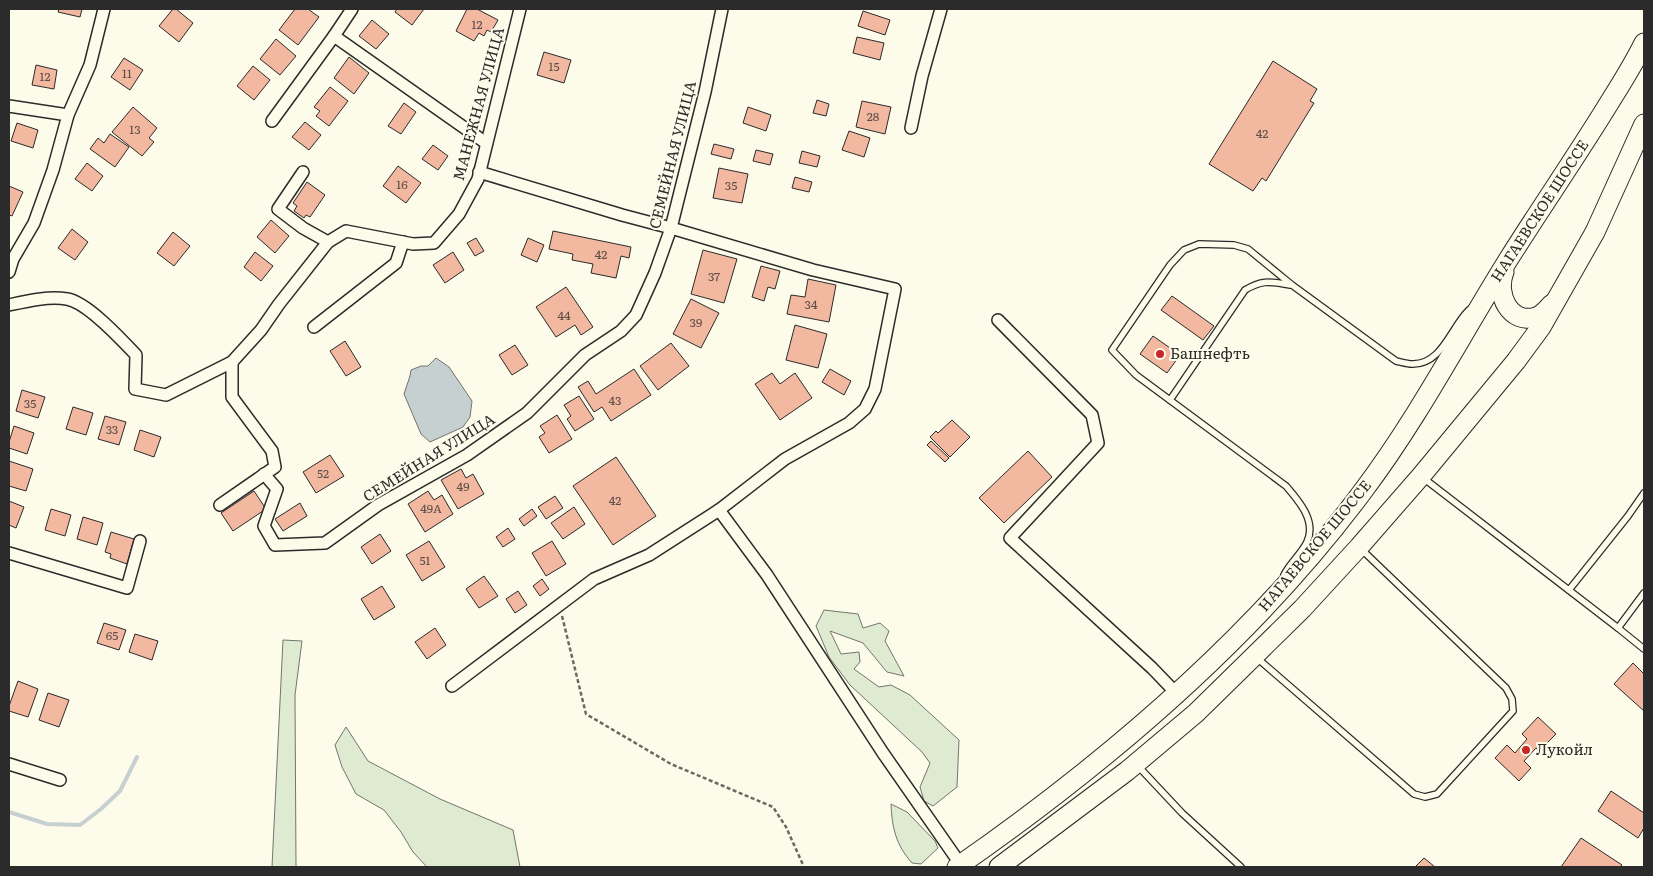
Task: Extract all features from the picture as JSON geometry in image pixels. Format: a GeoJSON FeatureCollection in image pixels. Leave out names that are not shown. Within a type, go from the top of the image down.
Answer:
{"type":"FeatureCollection","features":[{"type":"Feature","properties":{"kind":"main road","name":"НАГАЕВСКОЕ ШОССЕ"},"geometry":{"type":"LineString","coordinates":[[959,866],[1029,815],[1112,750],[1176,694],[1233,641],[1327,537],[1365,489],[1394,447],[1510,257],[1601,116],[1644,43]]}},
{"type":"Feature","properties":{"kind":"main road","name":"НАГАЕВСКОЕ ШОССЕ"},"geometry":{"type":"LineString","coordinates":[[999,867],[1136,764],[1196,713],[1302,609],[1421,476],[1530,343],[1562,292],[1595,232],[1644,124]]}},
{"type":"Feature","properties":{"kind":"main road"},"geometry":{"type":"LineString","coordinates":[[1510,257],[1500,280],[1500,289],[1503,299],[1515,314],[1526,318],[1538,317],[1562,292]]}},
{"type":"Feature","properties":{"kind":"street"},"geometry":{"type":"LineString","coordinates":[[9,272],[13,260],[34,223],[53,170],[68,115],[90,66],[104,9]]}},
{"type":"Feature","properties":{"kind":"street"},"geometry":{"type":"LineString","coordinates":[[272,121],[352,9]]}},
{"type":"Feature","properties":{"kind":"street","name":"МАНЕЖНАЯ УЛИЦА"},"geometry":{"type":"LineString","coordinates":[[9,305],[35,299],[68,299],[90,311],[113,330],[136,355],[135,389],[166,395],[232,362],[261,330],[328,242],[346,231],[403,242],[434,243],[459,214],[478,179],[520,9]]}},
{"type":"Feature","properties":{"kind":"street","name":"СЕМЕЙНАЯ УЛИЦА"},"geometry":{"type":"LineString","coordinates":[[264,474],[276,490],[264,526],[275,545],[325,543],[378,505],[467,455],[527,414],[585,355],[622,331],[636,315],[656,273],[671,228],[705,92],[722,9]]}},
{"type":"Feature","properties":{"kind":"street"},"geometry":{"type":"LineString","coordinates":[[911,128],[922,76],[941,9]]}},
{"type":"Feature","properties":{"kind":"street"},"geometry":{"type":"LineString","coordinates":[[334,36],[486,144]]}},
{"type":"Feature","properties":{"kind":"street"},"geometry":{"type":"LineString","coordinates":[[9,106],[68,115]]}},
{"type":"Feature","properties":{"kind":"street"},"geometry":{"type":"LineString","coordinates":[[303,172],[278,209],[304,228],[328,242]]}},
{"type":"Feature","properties":{"kind":"street"},"geometry":{"type":"LineString","coordinates":[[452,686],[594,579],[649,555],[719,510],[785,459],[849,423],[865,409],[875,390],[894,289],[813,270],[479,172]]}},
{"type":"Feature","properties":{"kind":"street"},"geometry":{"type":"LineString","coordinates":[[314,327],[396,263],[403,242]]}},
{"type":"Feature","properties":{"kind":"street"},"geometry":{"type":"LineString","coordinates":[[998,320],[1092,415],[1098,443],[1010,538],[1152,668],[1176,694]]}},
{"type":"Feature","properties":{"kind":"street"},"geometry":{"type":"LineString","coordinates":[[220,505],[275,466],[272,451],[232,397],[232,362]]}},
{"type":"Feature","properties":{"kind":"street"},"geometry":{"type":"LineString","coordinates":[[719,510],[772,583],[959,866]]}},
{"type":"Feature","properties":{"kind":"street"},"geometry":{"type":"LineString","coordinates":[[9,553],[127,588],[140,541]]}},
{"type":"Feature","properties":{"kind":"street"},"geometry":{"type":"LineString","coordinates":[[9,764],[60,780]]}},
{"type":"Feature","properties":{"kind":"lane"},"geometry":{"type":"LineString","coordinates":[[1268,604],[1289,565],[1307,542],[1310,530],[1307,515],[1299,501],[1286,486],[1136,375],[1112,350],[1170,264],[1184,250],[1199,244],[1234,245],[1248,250],[1292,285],[1396,361],[1412,364],[1424,362],[1438,354],[1463,316],[1489,291]]}},
{"type":"Feature","properties":{"kind":"lane"},"geometry":{"type":"LineString","coordinates":[[1170,400],[1245,290],[1265,281],[1292,285]]}},
{"type":"Feature","properties":{"kind":"lane"},"geometry":{"type":"LineString","coordinates":[[1421,476],[1644,649]]}},
{"type":"Feature","properties":{"kind":"lane"},"geometry":{"type":"LineString","coordinates":[[1569,590],[1644,493]]}},
{"type":"Feature","properties":{"kind":"lane"},"geometry":{"type":"LineString","coordinates":[[1255,656],[1414,794],[1425,797],[1437,794],[1513,711],[1512,699],[1506,688],[1359,547]]}},
{"type":"Feature","properties":{"kind":"lane"},"geometry":{"type":"LineString","coordinates":[[1618,628],[1644,593]]}},
{"type":"Feature","properties":{"kind":"lane"},"geometry":{"type":"LineString","coordinates":[[1136,764],[1182,813],[1241,867]]}},
{"type":"Feature","properties":{"kind":"path"},"geometry":{"type":"LineString","coordinates":[[559,605],[586,714],[671,764],[773,807],[786,827],[804,867]]}},
{"type":"Feature","properties":{"kind":"green space"},"geometry":{"type":"Polygon","coordinates":[[[824,610],[858,614],[863,628],[880,623],[889,631],[885,641],[904,676],[887,672],[863,643],[830,631],[841,654],[859,652],[860,662],[854,669],[879,687],[891,685],[910,695],[959,740],[957,787],[933,806],[924,801],[920,787],[930,763],[922,752],[850,685],[829,657],[816,626],[824,610]]]}},
{"type":"Feature","properties":{"kind":"green space"},"geometry":{"type":"Polygon","coordinates":[[[283,640],[302,641],[295,695],[296,867],[272,867],[283,640]]]}},
{"type":"Feature","properties":{"kind":"green space"},"geometry":{"type":"Polygon","coordinates":[[[346,727],[368,761],[440,799],[513,830],[520,867],[427,867],[413,852],[384,810],[356,794],[342,767],[335,745],[346,727]]]}},
{"type":"Feature","properties":{"kind":"green space"},"geometry":{"type":"Polygon","coordinates":[[[891,804],[907,812],[935,841],[938,848],[921,864],[912,863],[902,850],[892,821],[891,804]]]}},
{"type":"Feature","properties":{"kind":"shaded area"},"geometry":{"type":"Polygon","coordinates":[[[436,358],[449,367],[472,401],[470,417],[463,427],[430,442],[421,434],[404,394],[411,370],[421,366],[428,366],[436,358]]]}},
{"type":"Feature","properties":{"kind":"building"},"geometry":{"type":"Polygon","coordinates":[[[59,9],[82,9],[80,17],[58,12],[59,9]]]}},
{"type":"Feature","properties":{"kind":"building"},"geometry":{"type":"Polygon","coordinates":[[[173,9],[176,9],[193,23],[179,42],[159,26],[173,9]]]}},
{"type":"Feature","properties":{"kind":"building"},"geometry":{"type":"Polygon","coordinates":[[[295,9],[308,9],[319,17],[298,45],[279,30],[295,9]]]}},
{"type":"Feature","properties":{"kind":"building"},"geometry":{"type":"Polygon","coordinates":[[[397,9],[424,9],[412,25],[395,12],[397,9]]]}},
{"type":"Feature","properties":{"kind":"building"},"geometry":{"type":"Polygon","coordinates":[[[467,9],[477,9],[498,20],[491,32],[487,30],[484,36],[479,33],[474,41],[456,31],[467,9]]]}},
{"type":"Feature","properties":{"kind":"building"},"geometry":{"type":"Polygon","coordinates":[[[863,11],[890,20],[885,35],[858,26],[863,11]]]}},
{"type":"Feature","properties":{"kind":"building"},"geometry":{"type":"Polygon","coordinates":[[[372,20],[389,34],[376,49],[359,36],[372,20]]]}},
{"type":"Feature","properties":{"kind":"building"},"geometry":{"type":"Polygon","coordinates":[[[857,37],[884,43],[880,60],[853,53],[857,37]]]}},
{"type":"Feature","properties":{"kind":"building"},"geometry":{"type":"Polygon","coordinates":[[[276,39],[296,56],[280,75],[260,59],[276,39]]]}},
{"type":"Feature","properties":{"kind":"building"},"geometry":{"type":"Polygon","coordinates":[[[544,52],[571,60],[564,83],[537,75],[544,52]]]}},
{"type":"Feature","properties":{"kind":"building"},"geometry":{"type":"Polygon","coordinates":[[[349,57],[369,73],[354,94],[334,78],[349,57]]]}},
{"type":"Feature","properties":{"kind":"building"},"geometry":{"type":"Polygon","coordinates":[[[124,58],[143,70],[130,90],[111,77],[124,58]]]}},
{"type":"Feature","properties":{"kind":"building"},"geometry":{"type":"Polygon","coordinates":[[[1273,61],[1317,89],[1310,101],[1314,103],[1266,181],[1262,178],[1253,191],[1209,164],[1273,61]]]}},
{"type":"Feature","properties":{"kind":"building"},"geometry":{"type":"Polygon","coordinates":[[[36,65],[57,70],[54,89],[32,85],[36,65]]]}},
{"type":"Feature","properties":{"kind":"building"},"geometry":{"type":"Polygon","coordinates":[[[253,66],[270,80],[254,100],[237,86],[253,66]]]}},
{"type":"Feature","properties":{"kind":"building"},"geometry":{"type":"Polygon","coordinates":[[[330,87],[348,101],[329,126],[316,116],[320,111],[314,107],[330,87]]]}},
{"type":"Feature","properties":{"kind":"building"},"geometry":{"type":"Polygon","coordinates":[[[817,100],[829,104],[826,116],[813,113],[817,100]]]}},
{"type":"Feature","properties":{"kind":"building"},"geometry":{"type":"Polygon","coordinates":[[[862,101],[891,107],[885,134],[856,127],[862,101]]]}},
{"type":"Feature","properties":{"kind":"building"},"geometry":{"type":"Polygon","coordinates":[[[404,103],[416,112],[401,134],[388,126],[404,103]]]}},
{"type":"Feature","properties":{"kind":"building"},"geometry":{"type":"Polygon","coordinates":[[[133,107],[157,128],[149,138],[154,142],[142,156],[112,132],[133,107]]]}},
{"type":"Feature","properties":{"kind":"building"},"geometry":{"type":"Polygon","coordinates":[[[748,107],[771,115],[766,131],[743,123],[748,107]]]}},
{"type":"Feature","properties":{"kind":"building"},"geometry":{"type":"Polygon","coordinates":[[[305,122],[321,135],[309,150],[292,137],[305,122]]]}},
{"type":"Feature","properties":{"kind":"building"},"geometry":{"type":"Polygon","coordinates":[[[17,123],[38,130],[33,148],[11,141],[17,123]]]}},
{"type":"Feature","properties":{"kind":"building"},"geometry":{"type":"Polygon","coordinates":[[[849,131],[870,138],[864,157],[842,150],[849,131]]]}},
{"type":"Feature","properties":{"kind":"building"},"geometry":{"type":"Polygon","coordinates":[[[110,134],[129,147],[115,167],[90,149],[98,138],[104,143],[110,134]]]}},
{"type":"Feature","properties":{"kind":"building"},"geometry":{"type":"Polygon","coordinates":[[[714,144],[734,149],[731,159],[711,154],[714,144]]]}},
{"type":"Feature","properties":{"kind":"building"},"geometry":{"type":"Polygon","coordinates":[[[433,145],[448,156],[438,170],[422,159],[433,145]]]}},
{"type":"Feature","properties":{"kind":"building"},"geometry":{"type":"Polygon","coordinates":[[[756,150],[773,154],[770,165],[753,161],[756,150]]]}},
{"type":"Feature","properties":{"kind":"building"},"geometry":{"type":"Polygon","coordinates":[[[802,151],[820,156],[817,167],[799,163],[802,151]]]}},
{"type":"Feature","properties":{"kind":"building"},"geometry":{"type":"Polygon","coordinates":[[[87,163],[103,176],[92,191],[75,179],[87,163]]]}},
{"type":"Feature","properties":{"kind":"building"},"geometry":{"type":"Polygon","coordinates":[[[398,166],[421,183],[406,203],[383,186],[398,166]]]}},
{"type":"Feature","properties":{"kind":"building"},"geometry":{"type":"Polygon","coordinates":[[[719,168],[748,174],[742,203],[713,198],[719,168]]]}},
{"type":"Feature","properties":{"kind":"building"},"geometry":{"type":"Polygon","coordinates":[[[795,177],[812,182],[809,192],[792,188],[795,177]]]}},
{"type":"Feature","properties":{"kind":"building"},"geometry":{"type":"Polygon","coordinates":[[[307,182],[325,195],[310,217],[306,215],[304,218],[294,211],[297,206],[293,203],[307,182]]]}},
{"type":"Feature","properties":{"kind":"building"},"geometry":{"type":"Polygon","coordinates":[[[9,186],[23,192],[12,216],[9,215],[9,186]]]}},
{"type":"Feature","properties":{"kind":"building"},"geometry":{"type":"Polygon","coordinates":[[[271,220],[289,236],[275,253],[257,237],[271,220]]]}},
{"type":"Feature","properties":{"kind":"building"},"geometry":{"type":"Polygon","coordinates":[[[72,229],[88,242],[75,260],[58,248],[72,229]]]}},
{"type":"Feature","properties":{"kind":"building"},"geometry":{"type":"Polygon","coordinates":[[[553,231],[631,247],[629,258],[621,256],[616,278],[591,273],[593,264],[572,260],[573,254],[549,249],[553,231]]]}},
{"type":"Feature","properties":{"kind":"building"},"geometry":{"type":"Polygon","coordinates":[[[173,232],[190,246],[174,266],[157,253],[173,232]]]}},
{"type":"Feature","properties":{"kind":"building"},"geometry":{"type":"Polygon","coordinates":[[[476,238],[484,251],[475,256],[467,243],[476,238]]]}},
{"type":"Feature","properties":{"kind":"building"},"geometry":{"type":"Polygon","coordinates":[[[528,238],[544,245],[537,262],[521,255],[528,238]]]}},
{"type":"Feature","properties":{"kind":"building"},"geometry":{"type":"Polygon","coordinates":[[[703,250],[737,259],[724,303],[691,294],[703,250]]]}},
{"type":"Feature","properties":{"kind":"building"},"geometry":{"type":"Polygon","coordinates":[[[255,252],[273,266],[261,281],[244,267],[255,252]]]}},
{"type":"Feature","properties":{"kind":"building"},"geometry":{"type":"Polygon","coordinates":[[[453,252],[464,270],[445,283],[433,265],[453,252]]]}},
{"type":"Feature","properties":{"kind":"building"},"geometry":{"type":"Polygon","coordinates":[[[761,266],[780,271],[775,289],[768,287],[764,301],[752,297],[761,266]]]}},
{"type":"Feature","properties":{"kind":"building"},"geometry":{"type":"Polygon","coordinates":[[[808,279],[836,285],[829,322],[787,314],[791,295],[805,297],[808,279]]]}},
{"type":"Feature","properties":{"kind":"building"},"geometry":{"type":"Polygon","coordinates":[[[566,287],[593,327],[581,335],[575,325],[556,337],[536,307],[566,287]]]}},
{"type":"Feature","properties":{"kind":"building"},"geometry":{"type":"Polygon","coordinates":[[[1172,296],[1214,326],[1203,340],[1161,310],[1172,296]]]}},
{"type":"Feature","properties":{"kind":"building"},"geometry":{"type":"Polygon","coordinates":[[[691,299],[719,313],[701,348],[673,334],[691,299]]]}},
{"type":"Feature","properties":{"kind":"building"},"geometry":{"type":"Polygon","coordinates":[[[795,325],[827,334],[818,368],[786,360],[795,325]]]}},
{"type":"Feature","properties":{"kind":"building","name":"Башнефть"},"geometry":{"type":"Polygon","coordinates":[[[1153,336],[1180,355],[1167,373],[1140,354],[1153,336]]]}},
{"type":"Feature","properties":{"kind":"building"},"geometry":{"type":"Polygon","coordinates":[[[345,341],[361,367],[346,376],[330,351],[345,341]]]}},
{"type":"Feature","properties":{"kind":"building"},"geometry":{"type":"Polygon","coordinates":[[[671,343],[689,366],[658,390],[640,366],[671,343]]]}},
{"type":"Feature","properties":{"kind":"building"},"geometry":{"type":"Polygon","coordinates":[[[515,345],[528,365],[512,375],[499,355],[515,345]]]}},
{"type":"Feature","properties":{"kind":"building"},"geometry":{"type":"Polygon","coordinates":[[[634,369],[651,395],[611,421],[602,407],[594,412],[578,387],[588,381],[596,394],[634,369]]]}},
{"type":"Feature","properties":{"kind":"building"},"geometry":{"type":"Polygon","coordinates":[[[830,369],[851,381],[844,395],[822,382],[830,369]]]}},
{"type":"Feature","properties":{"kind":"building"},"geometry":{"type":"Polygon","coordinates":[[[772,373],[780,384],[795,373],[812,398],[780,420],[755,384],[772,373]]]}},
{"type":"Feature","properties":{"kind":"building"},"geometry":{"type":"Polygon","coordinates":[[[22,390],[45,397],[38,418],[16,411],[22,390]]]}},
{"type":"Feature","properties":{"kind":"building"},"geometry":{"type":"Polygon","coordinates":[[[579,396],[594,419],[575,431],[567,419],[571,416],[564,405],[579,396]]]}},
{"type":"Feature","properties":{"kind":"building"},"geometry":{"type":"Polygon","coordinates":[[[73,407],[93,413],[86,435],[66,429],[73,407]]]}},
{"type":"Feature","properties":{"kind":"building"},"geometry":{"type":"Polygon","coordinates":[[[557,415],[572,439],[549,453],[539,437],[545,433],[540,426],[557,415]]]}},
{"type":"Feature","properties":{"kind":"building"},"geometry":{"type":"Polygon","coordinates":[[[105,416],[126,422],[119,445],[98,439],[105,416]]]}},
{"type":"Feature","properties":{"kind":"building"},"geometry":{"type":"Polygon","coordinates":[[[952,420],[970,437],[950,457],[930,437],[936,431],[938,433],[952,420]]]}},
{"type":"Feature","properties":{"kind":"building"},"geometry":{"type":"Polygon","coordinates":[[[14,426],[34,433],[27,454],[9,448],[14,426]]]}},
{"type":"Feature","properties":{"kind":"building"},"geometry":{"type":"Polygon","coordinates":[[[140,430],[161,437],[154,457],[134,450],[140,430]]]}},
{"type":"Feature","properties":{"kind":"building"},"geometry":{"type":"Polygon","coordinates":[[[931,441],[949,458],[945,462],[927,445],[931,441]]]}},
{"type":"Feature","properties":{"kind":"building"},"geometry":{"type":"Polygon","coordinates":[[[1028,451],[1052,477],[1004,523],[979,498],[1028,451]]]}},
{"type":"Feature","properties":{"kind":"building"},"geometry":{"type":"Polygon","coordinates":[[[330,455],[344,476],[316,493],[303,472],[330,455]]]}},
{"type":"Feature","properties":{"kind":"building"},"geometry":{"type":"Polygon","coordinates":[[[616,457],[656,516],[613,545],[573,486],[616,457]]]}},
{"type":"Feature","properties":{"kind":"building"},"geometry":{"type":"Polygon","coordinates":[[[9,461],[33,469],[26,491],[9,486],[9,461]]]}},
{"type":"Feature","properties":{"kind":"building"},"geometry":{"type":"Polygon","coordinates":[[[461,469],[466,478],[473,474],[484,494],[458,509],[441,480],[461,469]]]}},
{"type":"Feature","properties":{"kind":"building"},"geometry":{"type":"Polygon","coordinates":[[[254,491],[266,509],[233,531],[221,513],[254,491]]]}},
{"type":"Feature","properties":{"kind":"building"},"geometry":{"type":"Polygon","coordinates":[[[428,491],[434,500],[442,495],[453,514],[425,532],[408,504],[428,491]]]}},
{"type":"Feature","properties":{"kind":"building"},"geometry":{"type":"Polygon","coordinates":[[[555,496],[563,508],[546,519],[538,507],[555,496]]]}},
{"type":"Feature","properties":{"kind":"building"},"geometry":{"type":"Polygon","coordinates":[[[9,501],[24,507],[16,528],[9,525],[9,501]]]}},
{"type":"Feature","properties":{"kind":"building"},"geometry":{"type":"Polygon","coordinates":[[[300,503],[307,516],[283,531],[275,519],[300,503]]]}},
{"type":"Feature","properties":{"kind":"building"},"geometry":{"type":"Polygon","coordinates":[[[574,507],[585,524],[563,539],[551,523],[574,507]]]}},
{"type":"Feature","properties":{"kind":"building"},"geometry":{"type":"Polygon","coordinates":[[[51,509],[71,515],[65,536],[45,530],[51,509]]]}},
{"type":"Feature","properties":{"kind":"building"},"geometry":{"type":"Polygon","coordinates":[[[532,509],[537,516],[524,526],[519,519],[532,509]]]}},
{"type":"Feature","properties":{"kind":"building"},"geometry":{"type":"Polygon","coordinates":[[[83,517],[103,523],[97,545],[77,539],[83,517]]]}},
{"type":"Feature","properties":{"kind":"building"},"geometry":{"type":"Polygon","coordinates":[[[508,528],[515,539],[503,547],[496,537],[508,528]]]}},
{"type":"Feature","properties":{"kind":"building"},"geometry":{"type":"Polygon","coordinates":[[[111,532],[134,539],[127,564],[110,558],[111,554],[105,552],[111,532]]]}},
{"type":"Feature","properties":{"kind":"building"},"geometry":{"type":"Polygon","coordinates":[[[380,534],[391,551],[372,564],[361,547],[380,534]]]}},
{"type":"Feature","properties":{"kind":"building"},"geometry":{"type":"Polygon","coordinates":[[[429,541],[445,567],[422,581],[406,555],[429,541]]]}},
{"type":"Feature","properties":{"kind":"building"},"geometry":{"type":"Polygon","coordinates":[[[552,541],[566,564],[546,576],[532,553],[552,541]]]}},
{"type":"Feature","properties":{"kind":"building"},"geometry":{"type":"Polygon","coordinates":[[[484,576],[498,596],[479,608],[466,589],[484,576]]]}},
{"type":"Feature","properties":{"kind":"building"},"geometry":{"type":"Polygon","coordinates":[[[542,579],[549,589],[540,596],[533,586],[542,579]]]}},
{"type":"Feature","properties":{"kind":"building"},"geometry":{"type":"Polygon","coordinates":[[[382,586],[395,607],[374,620],[361,599],[382,586]]]}},
{"type":"Feature","properties":{"kind":"building"},"geometry":{"type":"Polygon","coordinates":[[[518,591],[527,605],[515,613],[506,599],[518,591]]]}},
{"type":"Feature","properties":{"kind":"building"},"geometry":{"type":"Polygon","coordinates":[[[104,623],[126,630],[119,650],[97,643],[104,623]]]}},
{"type":"Feature","properties":{"kind":"building"},"geometry":{"type":"Polygon","coordinates":[[[435,628],[446,645],[427,659],[415,642],[435,628]]]}},
{"type":"Feature","properties":{"kind":"building"},"geometry":{"type":"Polygon","coordinates":[[[135,634],[158,641],[152,660],[129,652],[135,634]]]}},
{"type":"Feature","properties":{"kind":"building"},"geometry":{"type":"Polygon","coordinates":[[[1633,663],[1644,674],[1644,711],[1614,684],[1633,663]]]}},
{"type":"Feature","properties":{"kind":"building"},"geometry":{"type":"Polygon","coordinates":[[[18,681],[38,689],[28,717],[9,711],[18,681]]]}},
{"type":"Feature","properties":{"kind":"building"},"geometry":{"type":"Polygon","coordinates":[[[48,693],[69,700],[59,727],[39,720],[48,693]]]}},
{"type":"Feature","properties":{"kind":"building","name":"Лукойл"},"geometry":{"type":"Polygon","coordinates":[[[1538,717],[1556,734],[1539,751],[1536,748],[1524,761],[1531,768],[1519,781],[1495,758],[1507,745],[1515,753],[1527,739],[1522,734],[1538,717]]]}},
{"type":"Feature","properties":{"kind":"building"},"geometry":{"type":"Polygon","coordinates":[[[1611,791],[1644,813],[1644,828],[1638,838],[1598,811],[1611,791]]]}},
{"type":"Feature","properties":{"kind":"building"},"geometry":{"type":"Polygon","coordinates":[[[1581,838],[1622,865],[1620,867],[1561,867],[1581,838]]]}},
{"type":"Feature","properties":{"kind":"building"},"geometry":{"type":"Polygon","coordinates":[[[1424,858],[1435,867],[1415,867],[1424,858]]]}},
{"type":"Feature","properties":{"kind":"waterway"},"geometry":{"type":"LineString","coordinates":[[9,812],[47,824],[80,825],[120,791],[137,757]]}},
{"type":"Feature","properties":{"kind":"place","name":"Башнефть"},"geometry":{"type":"Point","coordinates":[1160,354]}},
{"type":"Feature","properties":{"kind":"place","name":"Лукойл"},"geometry":{"type":"Point","coordinates":[1526,750]}}]}
